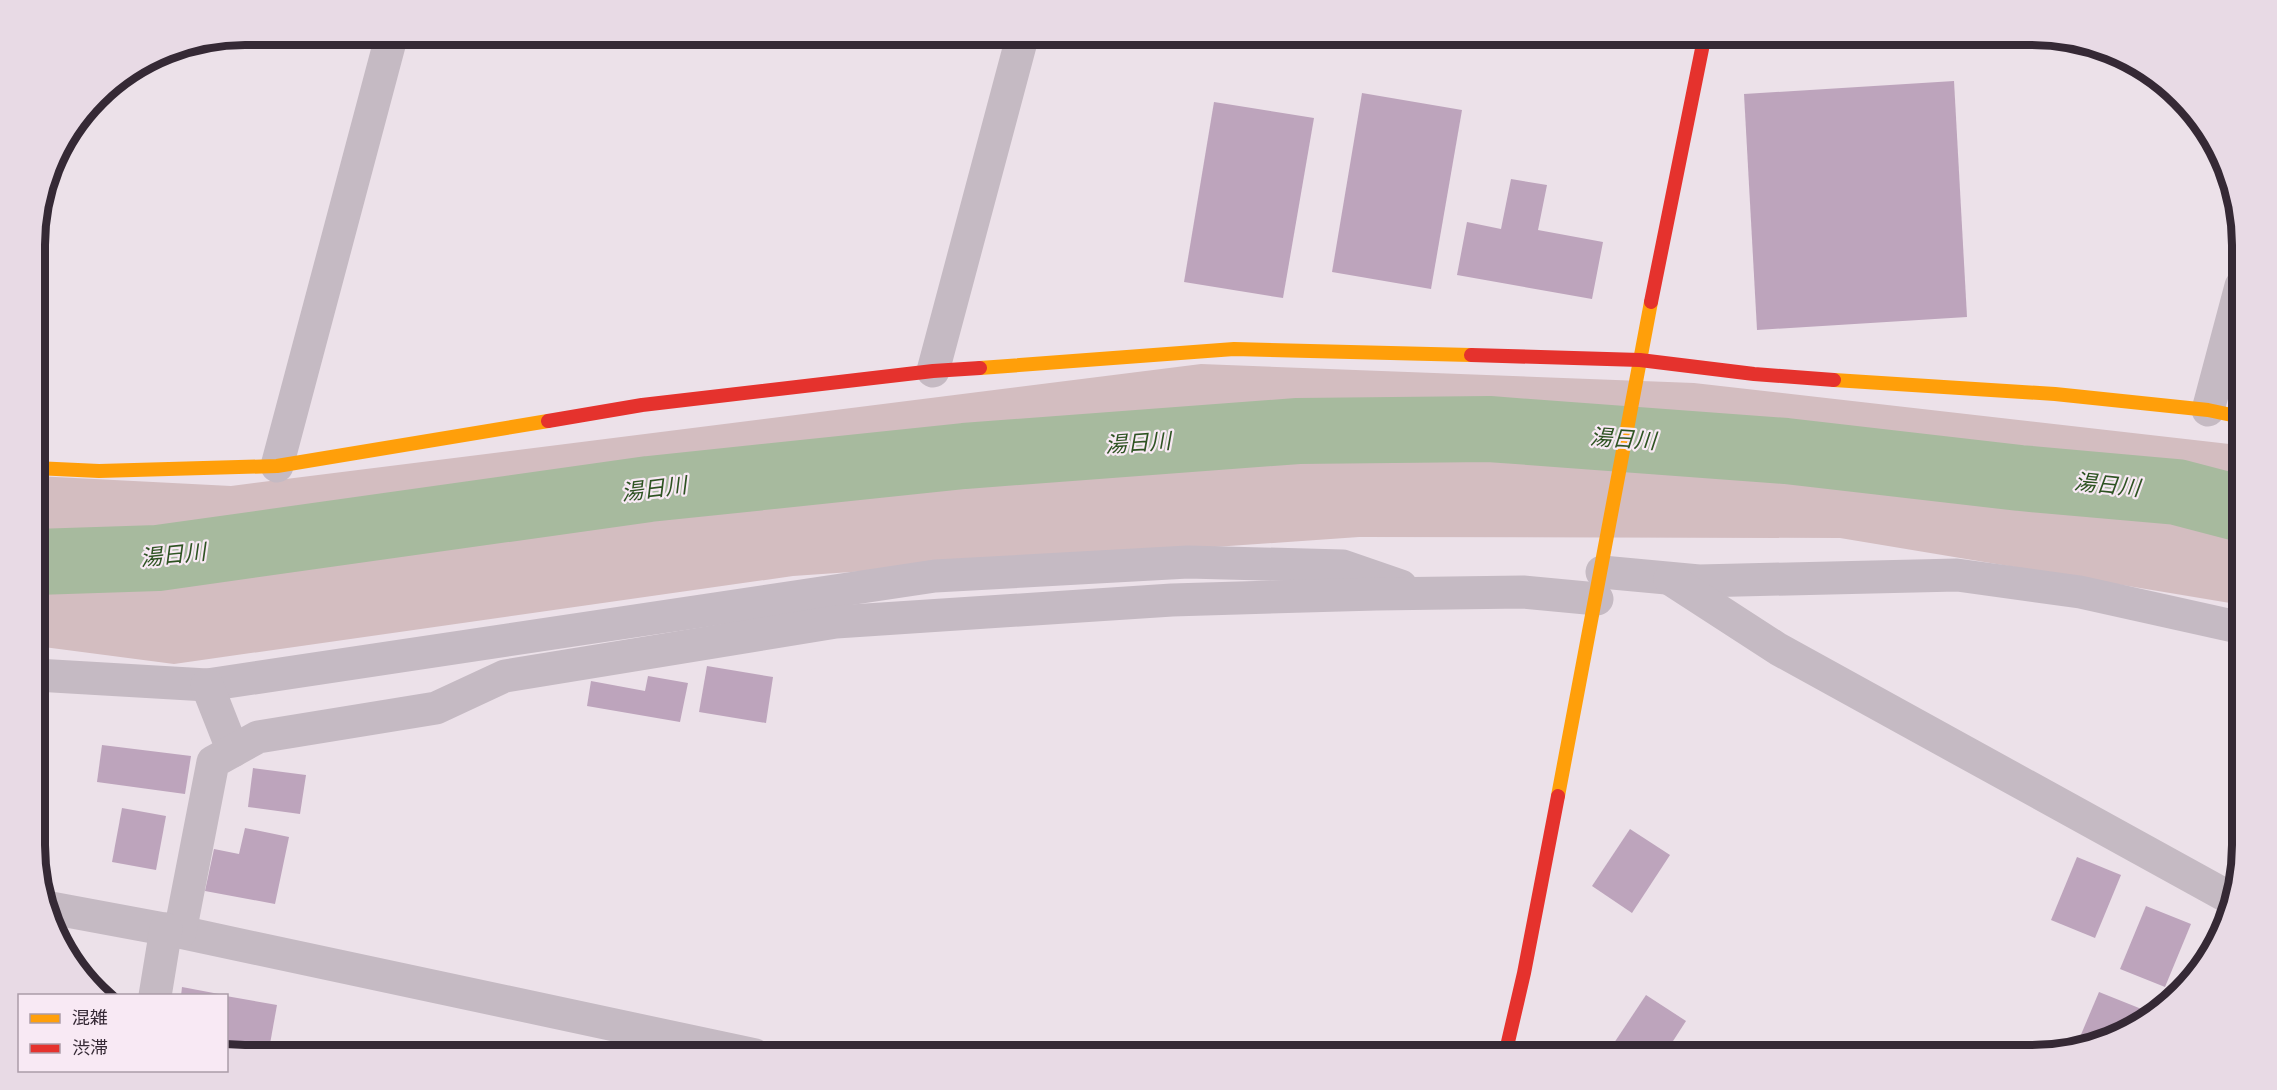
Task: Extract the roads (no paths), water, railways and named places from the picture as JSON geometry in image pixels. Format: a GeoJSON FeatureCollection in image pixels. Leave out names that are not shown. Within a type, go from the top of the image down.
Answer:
{"type":"FeatureCollection","features":[{"type":"Feature","properties":{"kind":"street"},"geometry":{"type":"LineString","coordinates":[[277,466],[389,45]]}},
{"type":"Feature","properties":{"kind":"street"},"geometry":{"type":"LineString","coordinates":[[933,371],[1020,45]]}},
{"type":"Feature","properties":{"kind":"street"},"geometry":{"type":"LineString","coordinates":[[1507,1045],[1524,973],[1640,361],[1703,45]]}},
{"type":"Feature","properties":{"kind":"street"},"geometry":{"type":"LineString","coordinates":[[2208,410],[2232,320]]}},
{"type":"Feature","properties":{"kind":"street"},"geometry":{"type":"LineString","coordinates":[[45,468],[99,471],[277,466],[642,405],[933,371],[1234,349],[1640,361],[1754,374],[2055,394],[2208,410],[2232,415]]}},
{"type":"Feature","properties":{"kind":"street"},"geometry":{"type":"LineString","coordinates":[[45,676],[207,685],[935,576],[1188,562],[1343,566],[1419,593]]}},
{"type":"Feature","properties":{"kind":"street"},"geometry":{"type":"LineString","coordinates":[[156,994],[213,762],[258,737],[436,708],[505,676],[836,622],[1172,600],[1523,592],[1600,580],[1699,581],[1957,575],[2080,592],[2232,626]]}},
{"type":"Feature","properties":{"kind":"street"},"geometry":{"type":"LineString","coordinates":[[1670,579],[1778,649],[2225,895]]}},
{"type":"Feature","properties":{"kind":"street"},"geometry":{"type":"LineString","coordinates":[[207,685],[233,751]]}},
{"type":"Feature","properties":{"kind":"street"},"geometry":{"type":"LineString","coordinates":[[56,909],[173,931],[708,1045]]}},
{"type":"Feature","properties":{"kind":"waterway","name":"湯日川"},"geometry":{"type":"LineString","coordinates":[[45,562],[158,558],[649,489],[964,456],[1298,431],[1489,429],[1786,451],[2020,478],[2177,492],[2232,506]]}}]}
